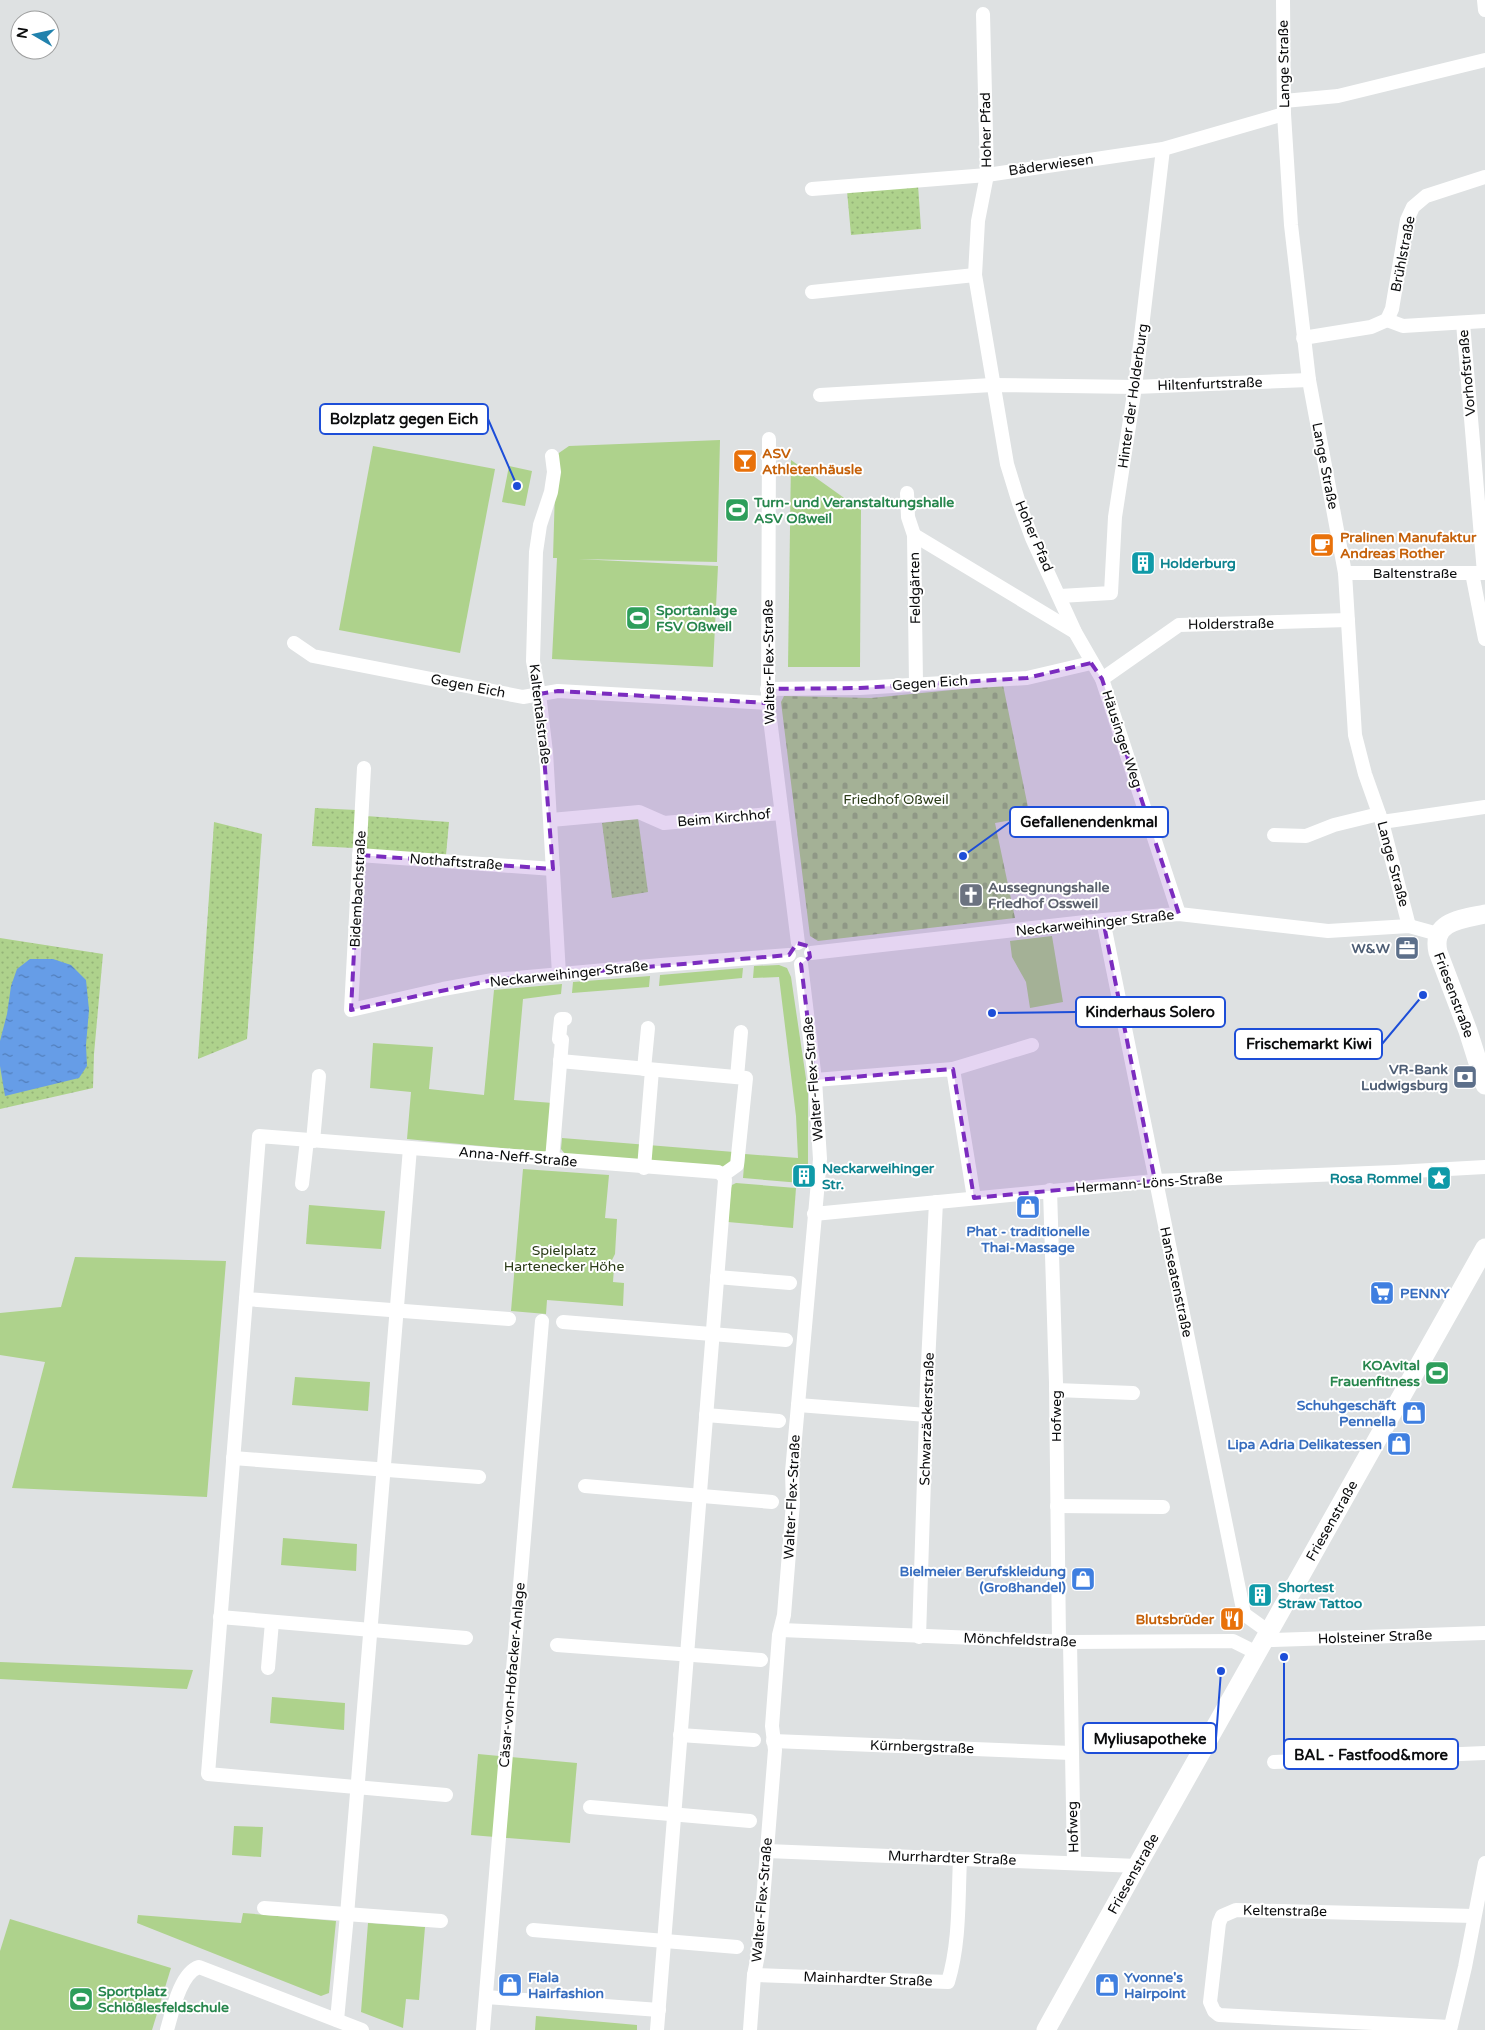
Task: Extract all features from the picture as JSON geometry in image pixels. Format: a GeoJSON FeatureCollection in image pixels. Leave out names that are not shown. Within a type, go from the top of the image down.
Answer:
{"type":"FeatureCollection","features":[{"type":"Feature","properties":{"kind":"main road"},"geometry":{"type":"LineString","coordinates":[[1438,934],[1440,930],[1450,924],[1485,914]]}},
{"type":"Feature","properties":{"kind":"main road","name":"Friesenstraße"},"geometry":{"type":"LineString","coordinates":[[1438,934],[1438,952],[1468,1031],[1485,1085]]}},
{"type":"Feature","properties":{"kind":"main road","name":"Friesenstraße"},"geometry":{"type":"LineString","coordinates":[[1046,2030],[1485,1248]]}},
{"type":"Feature","properties":{"kind":"street","name":"Lange Straße"},"geometry":{"type":"LineString","coordinates":[[1283,0],[1284,108],[1291,225],[1308,380],[1345,573],[1355,735],[1409,926]]}},
{"type":"Feature","properties":{"kind":"street"},"geometry":{"type":"LineString","coordinates":[[1484,0],[1485,10]]}},
{"type":"Feature","properties":{"kind":"street","name":"Hoher Pfad"},"geometry":{"type":"LineString","coordinates":[[983,14],[987,175],[978,221],[975,275],[992,385],[1007,464],[1019,504],[1032,538],[1075,632],[1102,678]]}},
{"type":"Feature","properties":{"kind":"street","name":"Bäderwiesen"},"geometry":{"type":"LineString","coordinates":[[812,190],[987,175],[1163,149],[1284,108],[1485,60]]}},
{"type":"Feature","properties":{"kind":"street","name":"Hinter der Holderburg"},"geometry":{"type":"LineString","coordinates":[[1060,596],[1111,593],[1115,516],[1136,387],[1163,149]]}},
{"type":"Feature","properties":{"kind":"street","name":"Brühlstraße"},"geometry":{"type":"LineString","coordinates":[[1387,320],[1392,310],[1407,220],[1413,207],[1426,196],[1485,177]]}},
{"type":"Feature","properties":{"kind":"street"},"geometry":{"type":"LineString","coordinates":[[812,292],[975,275]]}},
{"type":"Feature","properties":{"kind":"street"},"geometry":{"type":"LineString","coordinates":[[1303,338],[1371,327],[1387,320],[1403,326],[1485,321]]}},
{"type":"Feature","properties":{"kind":"street","name":"Vorhofstraße"},"geometry":{"type":"LineString","coordinates":[[1463,323],[1485,639]]}},
{"type":"Feature","properties":{"kind":"street","name":"Hiltenfurtstraße"},"geometry":{"type":"LineString","coordinates":[[992,385],[1136,387],[1308,380]]}},
{"type":"Feature","properties":{"kind":"street"},"geometry":{"type":"LineString","coordinates":[[820,395],[992,385]]}},
{"type":"Feature","properties":{"kind":"street","name":"Walter-Flex-Straße"},"geometry":{"type":"LineString","coordinates":[[768,439],[768,696],[798,943]]}},
{"type":"Feature","properties":{"kind":"street","name":"Kaltentalstraße"},"geometry":{"type":"LineString","coordinates":[[552,456],[554,472],[551,492],[540,525],[536,552],[533,661],[539,694],[551,820],[552,869],[560,974]]}},
{"type":"Feature","properties":{"kind":"street","name":"Feldgärten"},"geometry":{"type":"LineString","coordinates":[[907,493],[908,517],[914,535],[916,684]]}},
{"type":"Feature","properties":{"kind":"street"},"geometry":{"type":"LineString","coordinates":[[914,535],[1075,632]]}},
{"type":"Feature","properties":{"kind":"street","name":"Baltenstraße"},"geometry":{"type":"LineString","coordinates":[[1345,573],[1481,573]]}},
{"type":"Feature","properties":{"kind":"street","name":"Holderstraße"},"geometry":{"type":"LineString","coordinates":[[1102,678],[1179,625],[1348,620]]}},
{"type":"Feature","properties":{"kind":"street","name":"Gegen Eich"},"geometry":{"type":"LineString","coordinates":[[294,643],[313,656],[523,697],[558,691],[768,696],[824,690],[1027,678],[1091,662]]}},
{"type":"Feature","properties":{"kind":"street","name":"Häusinger Weg"},"geometry":{"type":"LineString","coordinates":[[1102,678],[1180,914]]}},
{"type":"Feature","properties":{"kind":"street","name":"Bidembachstraße"},"geometry":{"type":"LineString","coordinates":[[352,1010],[364,768]]}},
{"type":"Feature","properties":{"kind":"street"},"geometry":{"type":"LineString","coordinates":[[1274,835],[1306,836],[1334,825],[1380,818],[1485,807]]}},
{"type":"Feature","properties":{"kind":"street","name":"Beim Kirchhof"},"geometry":{"type":"LineString","coordinates":[[551,820],[639,812],[664,823],[781,813]]}},
{"type":"Feature","properties":{"kind":"street","name":"Nothaftstraße"},"geometry":{"type":"LineString","coordinates":[[359,855],[552,869]]}},
{"type":"Feature","properties":{"kind":"street","name":"Neckarweihinger Straße"},"geometry":{"type":"LineString","coordinates":[[811,953],[1103,920],[1180,914],[1328,931],[1409,926],[1438,934]]}},
{"type":"Feature","properties":{"kind":"street","name":"Hanseatenstraße"},"geometry":{"type":"LineString","coordinates":[[1103,920],[1244,1614],[1264,1641]]}},
{"type":"Feature","properties":{"kind":"street"},"geometry":{"type":"LineString","coordinates":[[798,943],[806,944],[811,953],[809,960],[801,964],[793,962],[790,955],[792,946],[798,943]]}},
{"type":"Feature","properties":{"kind":"street","name":"Neckarweihinger Straße"},"geometry":{"type":"LineString","coordinates":[[352,1010],[443,989],[493,980],[790,955]]}},
{"type":"Feature","properties":{"kind":"street","name":"Walter-Flex-Straße"},"geometry":{"type":"LineString","coordinates":[[750,2030],[754,1975],[759,1950],[774,1750],[772,1726],[784,1615],[793,1503],[792,1472],[820,1159],[815,1080],[801,964]]}},
{"type":"Feature","properties":{"kind":"street"},"geometry":{"type":"LineString","coordinates":[[552,1160],[562,1040],[559,1039],[560,1028],[561,1019],[565,1019]]}},
{"type":"Feature","properties":{"kind":"street"},"geometry":{"type":"LineString","coordinates":[[644,1168],[648,1028]]}},
{"type":"Feature","properties":{"kind":"street"},"geometry":{"type":"LineString","coordinates":[[737,1077],[741,1032]]}},
{"type":"Feature","properties":{"kind":"street"},"geometry":{"type":"LineString","coordinates":[[815,1080],[953,1069],[1032,1045]]}},
{"type":"Feature","properties":{"kind":"street"},"geometry":{"type":"LineString","coordinates":[[560,1061],[746,1078],[737,1165],[722,1175],[725,1180],[657,2030]]}},
{"type":"Feature","properties":{"kind":"street"},"geometry":{"type":"LineString","coordinates":[[953,1069],[974,1198]]}},
{"type":"Feature","properties":{"kind":"street"},"geometry":{"type":"LineString","coordinates":[[302,1184],[319,1076]]}},
{"type":"Feature","properties":{"kind":"street","name":"Anna-Neff-Straße"},"geometry":{"type":"LineString","coordinates":[[246,1299],[259,1136],[644,1168],[718,1172],[722,1175]]}},
{"type":"Feature","properties":{"kind":"street"},"geometry":{"type":"LineString","coordinates":[[337,2020],[410,1148]]}},
{"type":"Feature","properties":{"kind":"street","name":"Hermann-Löns-Straße"},"geometry":{"type":"LineString","coordinates":[[814,1214],[1155,1181],[1485,1167]]}},
{"type":"Feature","properties":{"kind":"street","name":"Hofweg"},"geometry":{"type":"LineString","coordinates":[[1050,1190],[1056,1390],[1057,1506],[1071,1753],[1074,1862]]}},
{"type":"Feature","properties":{"kind":"street","name":"Schwarzäckerstraße"},"geometry":{"type":"LineString","coordinates":[[919,1636],[936,1202]]}},
{"type":"Feature","properties":{"kind":"street"},"geometry":{"type":"LineString","coordinates":[[717,1278],[790,1283]]}},
{"type":"Feature","properties":{"kind":"street"},"geometry":{"type":"LineString","coordinates":[[446,1795],[208,1774],[246,1299],[509,1318]]}},
{"type":"Feature","properties":{"kind":"street","name":"Cäsar-von-Hofacker-Anlage"},"geometry":{"type":"LineString","coordinates":[[483,2030],[542,1321]]}},
{"type":"Feature","properties":{"kind":"street"},"geometry":{"type":"LineString","coordinates":[[563,1322],[786,1340]]}},
{"type":"Feature","properties":{"kind":"street"},"geometry":{"type":"LineString","coordinates":[[1056,1390],[1133,1393]]}},
{"type":"Feature","properties":{"kind":"street"},"geometry":{"type":"LineString","coordinates":[[798,1405],[927,1415]]}},
{"type":"Feature","properties":{"kind":"street"},"geometry":{"type":"LineString","coordinates":[[706,1415],[778,1421]]}},
{"type":"Feature","properties":{"kind":"street"},"geometry":{"type":"LineString","coordinates":[[233,1458],[479,1477]]}},
{"type":"Feature","properties":{"kind":"street"},"geometry":{"type":"LineString","coordinates":[[585,1486],[772,1502]]}},
{"type":"Feature","properties":{"kind":"street"},"geometry":{"type":"LineString","coordinates":[[1057,1506],[1163,1507]]}},
{"type":"Feature","properties":{"kind":"street"},"geometry":{"type":"LineString","coordinates":[[220,1617],[466,1638]]}},
{"type":"Feature","properties":{"kind":"street"},"geometry":{"type":"LineString","coordinates":[[268,1668],[272,1622]]}},
{"type":"Feature","properties":{"kind":"street","name":"Mönchfeldstraße"},"geometry":{"type":"LineString","coordinates":[[781,1630],[1064,1641],[1264,1641]]}},
{"type":"Feature","properties":{"kind":"street","name":"Holsteiner Straße"},"geometry":{"type":"LineString","coordinates":[[1264,1641],[1485,1633]]}},
{"type":"Feature","properties":{"kind":"street"},"geometry":{"type":"LineString","coordinates":[[557,1645],[761,1660]]}},
{"type":"Feature","properties":{"kind":"street"},"geometry":{"type":"LineString","coordinates":[[680,1735],[754,1740]]}},
{"type":"Feature","properties":{"kind":"street","name":"Kürnbergstraße"},"geometry":{"type":"LineString","coordinates":[[774,1741],[1071,1753]]}},
{"type":"Feature","properties":{"kind":"street"},"geometry":{"type":"LineString","coordinates":[[1274,1762],[1485,1753]]}},
{"type":"Feature","properties":{"kind":"street"},"geometry":{"type":"LineString","coordinates":[[590,1807],[750,1821]]}},
{"type":"Feature","properties":{"kind":"street","name":"Murrhardter Straße"},"geometry":{"type":"LineString","coordinates":[[766,1850],[1137,1866]]}},
{"type":"Feature","properties":{"kind":"street","name":"Mainhardter Straße"},"geometry":{"type":"LineString","coordinates":[[754,1975],[948,1982],[954,1962],[957,1940],[960,1859]]}},
{"type":"Feature","properties":{"kind":"street"},"geometry":{"type":"LineString","coordinates":[[1450,2028],[1485,1863]]}},
{"type":"Feature","properties":{"kind":"street"},"geometry":{"type":"LineString","coordinates":[[264,1908],[441,1921]]}},
{"type":"Feature","properties":{"kind":"street","name":"Keltenstraße"},"geometry":{"type":"LineString","coordinates":[[1450,2028],[1220,2015],[1214,2011],[1210,2002],[1219,1924],[1222,1916],[1236,1910],[1474,1916]]}},
{"type":"Feature","properties":{"kind":"street"},"geometry":{"type":"LineString","coordinates":[[532,1930],[736,1947]]}},
{"type":"Feature","properties":{"kind":"street"},"geometry":{"type":"LineString","coordinates":[[167,2030],[174,2003],[186,1976],[198,1967],[362,2030]]}},
{"type":"Feature","properties":{"kind":"street"},"geometry":{"type":"LineString","coordinates":[[486,1997],[658,2010]]}},
{"type":"Feature","properties":{"kind":"highlighted area"},"geometry":{"type":"Polygon","coordinates":[[[1091,663],[1102,679],[1179,914],[1103,920],[1155,1181],[974,1198],[953,1069],[815,1080],[801,964],[810,957],[808,946],[797,943],[789,955],[493,980],[351,1010],[359,855],[553,869],[539,694],[558,691],[768,703],[767,689],[860,688],[1027,678],[1091,663]]]}},
{"type":"Feature","properties":{"kind":"green space"},"geometry":{"type":"Polygon","coordinates":[[[918,185],[921,229],[851,235],[847,191],[918,185]]]}},
{"type":"Feature","properties":{"kind":"green space"},"geometry":{"type":"Polygon","coordinates":[[[720,440],[717,562],[578,559],[718,566],[713,667],[552,659],[557,558],[553,558],[556,455],[569,446],[720,440]]]}},
{"type":"Feature","properties":{"kind":"green space"},"geometry":{"type":"Polygon","coordinates":[[[373,446],[495,469],[460,653],[339,630],[373,446]]]}},
{"type":"Feature","properties":{"kind":"green space"},"geometry":{"type":"Polygon","coordinates":[[[791,460],[861,510],[860,667],[788,667],[791,460]]]}},
{"type":"Feature","properties":{"kind":"green space"},"geometry":{"type":"Polygon","coordinates":[[[509,466],[532,471],[525,506],[502,502],[509,466]]]}},
{"type":"Feature","properties":{"kind":"green space","name":"Friedhof Oßweil"},"geometry":{"type":"Polygon","coordinates":[[[1003,685],[1030,817],[995,823],[1015,918],[818,941],[810,936],[781,702],[784,696],[871,698],[1003,685]]]}},
{"type":"Feature","properties":{"kind":"green space"},"geometry":{"type":"Polygon","coordinates":[[[315,808],[356,810],[354,848],[312,846],[315,808]]]}},
{"type":"Feature","properties":{"kind":"green space"},"geometry":{"type":"Polygon","coordinates":[[[366,816],[449,822],[446,855],[366,850],[366,816]]]}},
{"type":"Feature","properties":{"kind":"green space"},"geometry":{"type":"Polygon","coordinates":[[[638,818],[648,892],[612,898],[602,823],[638,818]]]}},
{"type":"Feature","properties":{"kind":"green space"},"geometry":{"type":"Polygon","coordinates":[[[214,822],[262,834],[247,1039],[198,1059],[214,822]]]}},
{"type":"Feature","properties":{"kind":"green space"},"geometry":{"type":"Polygon","coordinates":[[[1052,936],[1063,1002],[1030,1008],[1026,982],[1012,957],[1010,941],[1052,936]]]}},
{"type":"Feature","properties":{"kind":"green space"},"geometry":{"type":"Polygon","coordinates":[[[0,938],[103,954],[94,1054],[93,1088],[0,1109],[0,938]]]}},
{"type":"Feature","properties":{"kind":"green space"},"geometry":{"type":"Polygon","coordinates":[[[779,965],[787,968],[791,977],[808,1092],[808,1171],[802,1171],[801,1183],[743,1178],[745,1154],[798,1158],[796,1116],[779,977],[753,978],[754,966],[779,965]]]}},
{"type":"Feature","properties":{"kind":"green space"},"geometry":{"type":"Polygon","coordinates":[[[743,968],[742,978],[659,986],[660,975],[743,968]]]}},
{"type":"Feature","properties":{"kind":"green space"},"geometry":{"type":"Polygon","coordinates":[[[650,976],[649,987],[572,993],[573,982],[650,976]]]}},
{"type":"Feature","properties":{"kind":"green space"},"geometry":{"type":"Polygon","coordinates":[[[562,984],[561,994],[523,999],[514,1100],[553,1103],[549,1149],[544,1152],[407,1139],[411,1092],[370,1088],[373,1043],[433,1047],[429,1089],[484,1095],[494,990],[562,984]]]}},
{"type":"Feature","properties":{"kind":"green space"},"geometry":{"type":"Polygon","coordinates":[[[562,1138],[734,1152],[733,1160],[726,1167],[565,1154],[561,1149],[562,1138]]]}},
{"type":"Feature","properties":{"kind":"green space","name":"Spielplatz Hartenecker Höhe"},"geometry":{"type":"Polygon","coordinates":[[[523,1169],[609,1175],[605,1218],[617,1219],[615,1254],[611,1262],[614,1268],[613,1282],[624,1283],[623,1306],[547,1300],[546,1314],[511,1311],[523,1169]]]}},
{"type":"Feature","properties":{"kind":"green space"},"geometry":{"type":"Polygon","coordinates":[[[736,1183],[796,1188],[793,1228],[728,1222],[731,1188],[736,1183]]]}},
{"type":"Feature","properties":{"kind":"green space"},"geometry":{"type":"Polygon","coordinates":[[[309,1205],[385,1211],[381,1249],[306,1244],[309,1205]]]}},
{"type":"Feature","properties":{"kind":"green space"},"geometry":{"type":"Polygon","coordinates":[[[75,1257],[226,1261],[207,1497],[12,1488],[45,1362],[0,1355],[0,1313],[61,1307],[75,1257]]]}},
{"type":"Feature","properties":{"kind":"green space"},"geometry":{"type":"Polygon","coordinates":[[[295,1377],[370,1382],[368,1411],[292,1405],[295,1377]]]}},
{"type":"Feature","properties":{"kind":"green space"},"geometry":{"type":"Polygon","coordinates":[[[283,1538],[357,1544],[356,1571],[281,1565],[283,1538]]]}},
{"type":"Feature","properties":{"kind":"green space"},"geometry":{"type":"Polygon","coordinates":[[[0,1662],[193,1670],[187,1689],[0,1679],[0,1662]]]}},
{"type":"Feature","properties":{"kind":"green space"},"geometry":{"type":"Polygon","coordinates":[[[272,1697],[345,1703],[344,1730],[270,1723],[272,1697]]]}},
{"type":"Feature","properties":{"kind":"green space"},"geometry":{"type":"Polygon","coordinates":[[[478,1754],[577,1763],[570,1843],[471,1835],[478,1754]]]}},
{"type":"Feature","properties":{"kind":"green space"},"geometry":{"type":"Polygon","coordinates":[[[234,1826],[263,1827],[261,1857],[232,1855],[234,1826]]]}},
{"type":"Feature","properties":{"kind":"green space"},"geometry":{"type":"Polygon","coordinates":[[[243,1913],[336,1921],[329,1993],[321,1996],[137,1923],[138,1915],[241,1923],[243,1913]]]}},
{"type":"Feature","properties":{"kind":"green space","name":"Sportplatz Schlößlesfeldschule"},"geometry":{"type":"Polygon","coordinates":[[[10,1919],[171,1968],[152,2030],[0,2030],[0,1951],[10,1919]]]}},
{"type":"Feature","properties":{"kind":"green space"},"geometry":{"type":"Polygon","coordinates":[[[368,1923],[425,1927],[419,2000],[406,1999],[403,2028],[361,2012],[368,1923]]]}},
{"type":"Feature","properties":{"kind":"green space"},"geometry":{"type":"Polygon","coordinates":[[[536,2016],[637,2025],[637,2030],[535,2030],[536,2016]]]}},
{"type":"Feature","properties":{"kind":"water"},"geometry":{"type":"Polygon","coordinates":[[[30,959],[53,959],[71,965],[86,980],[89,1010],[86,1045],[87,1066],[79,1078],[5,1096],[0,1066],[0,1041],[7,1014],[11,986],[17,969],[30,959]]]}},
{"type":"Feature","properties":{"kind":"place","name":"ASV Athletenhäusle"},"geometry":{"type":"Point","coordinates":[745,461]}},
{"type":"Feature","properties":{"kind":"place","name":"Bolzplatz gegen Eich"},"geometry":{"type":"Point","coordinates":[517,486]}},
{"type":"Feature","properties":{"kind":"place","name":"Turn- und Veranstaltungshalle ASV Oßweil"},"geometry":{"type":"Point","coordinates":[737,510]}},
{"type":"Feature","properties":{"kind":"place","name":"Pralinen Manufaktur Andreas Rother"},"geometry":{"type":"Point","coordinates":[1322,545]}},
{"type":"Feature","properties":{"kind":"place","name":"Holderburg"},"geometry":{"type":"Point","coordinates":[1143,563]}},
{"type":"Feature","properties":{"kind":"place","name":"Sportanlage FSV Oßweil"},"geometry":{"type":"Point","coordinates":[638,618]}},
{"type":"Feature","properties":{"kind":"place","name":"Gefallenendenkmal"},"geometry":{"type":"Point","coordinates":[963,856]}},
{"type":"Feature","properties":{"kind":"place","name":"Aussegnungshalle Friedhof Ossweil"},"geometry":{"type":"Point","coordinates":[971,895]}},
{"type":"Feature","properties":{"kind":"place","name":"W&W"},"geometry":{"type":"Point","coordinates":[1407,948]}},
{"type":"Feature","properties":{"kind":"place","name":"Frischemarkt Kiwi"},"geometry":{"type":"Point","coordinates":[1423,995]}},
{"type":"Feature","properties":{"kind":"place","name":"Kinderhaus Solero"},"geometry":{"type":"Point","coordinates":[992,1013]}},
{"type":"Feature","properties":{"kind":"place","name":"VR-Bank Ludwigsburg"},"geometry":{"type":"Point","coordinates":[1465,1077]}},
{"type":"Feature","properties":{"kind":"place","name":"Neckarweihinger Str."},"geometry":{"type":"Point","coordinates":[804,1176]}},
{"type":"Feature","properties":{"kind":"place","name":"Rosa Rommel"},"geometry":{"type":"Point","coordinates":[1439,1178]}},
{"type":"Feature","properties":{"kind":"place","name":"Phat - traditionelle Thai-Massage"},"geometry":{"type":"Point","coordinates":[1028,1207]}},
{"type":"Feature","properties":{"kind":"place","name":"PENNY"},"geometry":{"type":"Point","coordinates":[1382,1293]}},
{"type":"Feature","properties":{"kind":"place","name":"KOAvital Frauenfitness"},"geometry":{"type":"Point","coordinates":[1437,1373]}},
{"type":"Feature","properties":{"kind":"place","name":"Schuhgeschäft Pennella"},"geometry":{"type":"Point","coordinates":[1414,1413]}},
{"type":"Feature","properties":{"kind":"place","name":"Lipa Adria Delikatessen"},"geometry":{"type":"Point","coordinates":[1399,1444]}},
{"type":"Feature","properties":{"kind":"place","name":"Bielmeier Berufskleidung (Großhandel)"},"geometry":{"type":"Point","coordinates":[1083,1579]}},
{"type":"Feature","properties":{"kind":"place","name":"Shortest Straw Tattoo"},"geometry":{"type":"Point","coordinates":[1260,1595]}},
{"type":"Feature","properties":{"kind":"place","name":"Blutsbrüder"},"geometry":{"type":"Point","coordinates":[1232,1619]}},
{"type":"Feature","properties":{"kind":"place","name":"BAL - Fastfood&more"},"geometry":{"type":"Point","coordinates":[1284,1657]}},
{"type":"Feature","properties":{"kind":"place","name":"Myliusapotheke"},"geometry":{"type":"Point","coordinates":[1221,1671]}},
{"type":"Feature","properties":{"kind":"place","name":"Fiala Hairfashion"},"geometry":{"type":"Point","coordinates":[510,1985]}},
{"type":"Feature","properties":{"kind":"place","name":"Yvonne's Hairpoint"},"geometry":{"type":"Point","coordinates":[1107,1985]}},
{"type":"Feature","properties":{"kind":"place","name":"Sportplatz Schlößlesfeldschule"},"geometry":{"type":"Point","coordinates":[81,1999]}}]}
